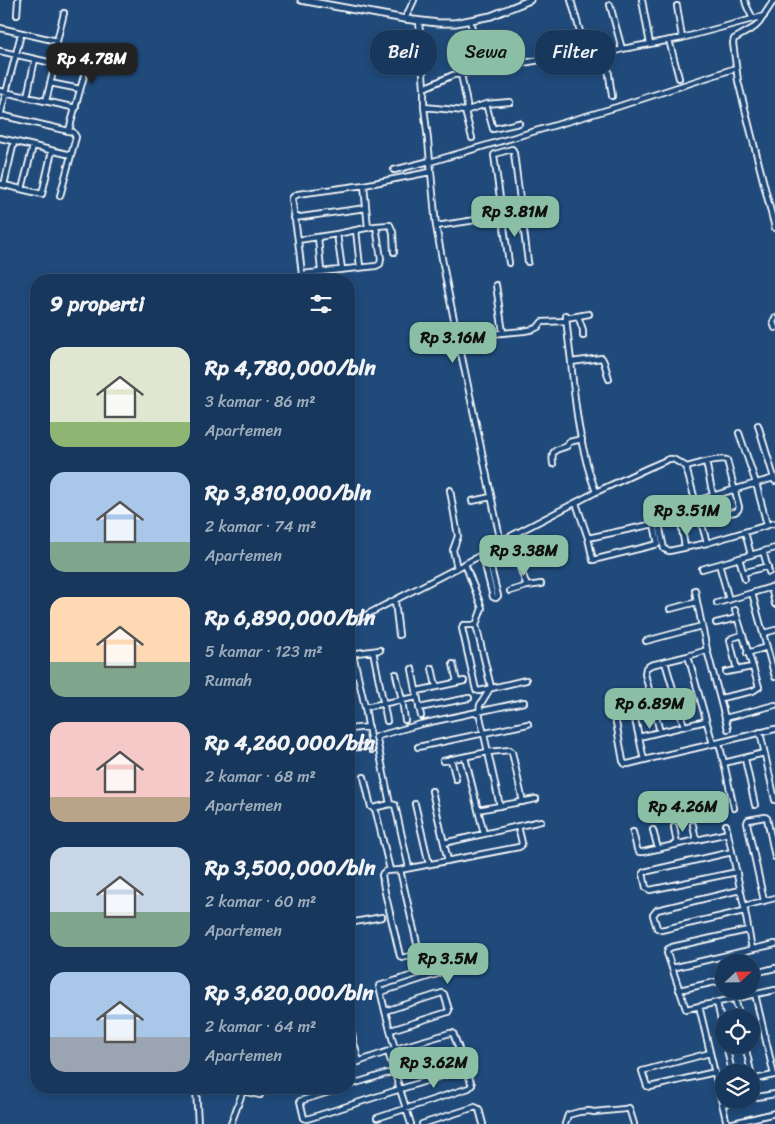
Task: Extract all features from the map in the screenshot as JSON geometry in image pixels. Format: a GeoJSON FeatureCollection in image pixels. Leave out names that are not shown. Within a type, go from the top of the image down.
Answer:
{"type":"FeatureCollection","features":[{"type":"Feature","properties":{"kind":"main road"},"geometry":{"type":"LineString","coordinates":[[301,0],[405,19],[438,23],[455,23],[499,13],[530,0]]}},
{"type":"Feature","properties":{"kind":"street"},"geometry":{"type":"LineString","coordinates":[[17,15],[18,0]]}},
{"type":"Feature","properties":{"kind":"street"},"geometry":{"type":"LineString","coordinates":[[571,0],[580,30]]}},
{"type":"Feature","properties":{"kind":"street"},"geometry":{"type":"LineString","coordinates":[[642,0],[650,44]]}},
{"type":"Feature","properties":{"kind":"street"},"geometry":{"type":"LineString","coordinates":[[745,0],[753,19]]}},
{"type":"Feature","properties":{"kind":"street"},"geometry":{"type":"LineString","coordinates":[[405,19],[414,1]]}},
{"type":"Feature","properties":{"kind":"street"},"geometry":{"type":"LineString","coordinates":[[772,1],[764,16],[755,27],[734,39],[733,44],[738,81],[775,228]]}},
{"type":"Feature","properties":{"kind":"street"},"geometry":{"type":"LineString","coordinates":[[610,5],[622,49]]}},
{"type":"Feature","properties":{"kind":"street"},"geometry":{"type":"LineString","coordinates":[[677,6],[682,38]]}},
{"type":"Feature","properties":{"kind":"street"},"geometry":{"type":"LineString","coordinates":[[46,101],[64,13]]}},
{"type":"Feature","properties":{"kind":"street"},"geometry":{"type":"LineString","coordinates":[[615,51],[682,38],[764,16]]}},
{"type":"Feature","properties":{"kind":"street"},"geometry":{"type":"LineString","coordinates":[[470,20],[472,30]]}},
{"type":"Feature","properties":{"kind":"street"},"geometry":{"type":"LineString","coordinates":[[355,622],[457,568],[485,556],[496,547],[500,538],[436,226],[424,107],[419,21]]}},
{"type":"Feature","properties":{"kind":"street"},"geometry":{"type":"LineString","coordinates":[[0,28],[57,41]]}},
{"type":"Feature","properties":{"kind":"street"},"geometry":{"type":"LineString","coordinates":[[21,34],[0,115],[73,132],[76,137],[60,196]]}},
{"type":"Feature","properties":{"kind":"street"},"geometry":{"type":"LineString","coordinates":[[669,40],[679,78]]}},
{"type":"Feature","properties":{"kind":"street"},"geometry":{"type":"LineString","coordinates":[[0,51],[85,72],[69,130]]}},
{"type":"Feature","properties":{"kind":"street"},"geometry":{"type":"LineString","coordinates":[[27,96],[35,59]]}},
{"type":"Feature","properties":{"kind":"street"},"geometry":{"type":"LineString","coordinates":[[394,170],[430,162],[617,107],[736,69]]}},
{"type":"Feature","properties":{"kind":"street"},"geometry":{"type":"LineString","coordinates":[[424,88],[453,75]]}},
{"type":"Feature","properties":{"kind":"street"},"geometry":{"type":"LineString","coordinates":[[461,75],[472,138]]}},
{"type":"Feature","properties":{"kind":"street"},"geometry":{"type":"LineString","coordinates":[[609,75],[612,96]]}},
{"type":"Feature","properties":{"kind":"street"},"geometry":{"type":"LineString","coordinates":[[50,83],[80,89]]}},
{"type":"Feature","properties":{"kind":"street"},"geometry":{"type":"LineString","coordinates":[[0,90],[76,108]]}},
{"type":"Feature","properties":{"kind":"street"},"geometry":{"type":"LineString","coordinates":[[424,107],[466,111],[486,104],[510,102]]}},
{"type":"Feature","properties":{"kind":"street"},"geometry":{"type":"LineString","coordinates":[[486,104],[493,129],[519,123]]}},
{"type":"Feature","properties":{"kind":"street"},"geometry":{"type":"LineString","coordinates":[[0,138],[71,155]]}},
{"type":"Feature","properties":{"kind":"street"},"geometry":{"type":"LineString","coordinates":[[14,142],[2,184],[42,194],[52,151]]}},
{"type":"Feature","properties":{"kind":"street"},"geometry":{"type":"LineString","coordinates":[[22,189],[33,146]]}},
{"type":"Feature","properties":{"kind":"street"},"geometry":{"type":"LineString","coordinates":[[509,263],[494,154],[512,149],[528,262]]}},
{"type":"Feature","properties":{"kind":"street"},"geometry":{"type":"LineString","coordinates":[[376,226],[381,259],[380,264],[302,274],[294,218],[293,196],[430,172]]}},
{"type":"Feature","properties":{"kind":"street"},"geometry":{"type":"LineString","coordinates":[[364,185],[368,228]]}},
{"type":"Feature","properties":{"kind":"street"},"geometry":{"type":"LineString","coordinates":[[294,218],[366,208]]}},
{"type":"Feature","properties":{"kind":"street"},"geometry":{"type":"LineString","coordinates":[[436,226],[522,213]]}},
{"type":"Feature","properties":{"kind":"street"},"geometry":{"type":"LineString","coordinates":[[298,240],[390,225],[393,232],[394,252]]}},
{"type":"Feature","properties":{"kind":"street"},"geometry":{"type":"LineString","coordinates":[[356,230],[360,267]]}},
{"type":"Feature","properties":{"kind":"street"},"geometry":{"type":"LineString","coordinates":[[337,234],[342,269]]}},
{"type":"Feature","properties":{"kind":"street"},"geometry":{"type":"LineString","coordinates":[[318,237],[321,271]]}},
{"type":"Feature","properties":{"kind":"street"},"geometry":{"type":"LineString","coordinates":[[496,285],[503,333]]}},
{"type":"Feature","properties":{"kind":"street"},"geometry":{"type":"LineString","coordinates":[[458,337],[534,329],[542,322],[589,314]]}},
{"type":"Feature","properties":{"kind":"street"},"geometry":{"type":"LineString","coordinates":[[578,316],[584,336]]}},
{"type":"Feature","properties":{"kind":"street"},"geometry":{"type":"LineString","coordinates":[[566,318],[573,388],[585,458],[596,492]]}},
{"type":"Feature","properties":{"kind":"street"},"geometry":{"type":"LineString","coordinates":[[775,318],[773,322],[775,328]]}},
{"type":"Feature","properties":{"kind":"street"},"geometry":{"type":"LineString","coordinates":[[571,362],[602,358],[609,379]]}},
{"type":"Feature","properties":{"kind":"street"},"geometry":{"type":"LineString","coordinates":[[695,501],[774,479],[773,470],[758,425]]}},
{"type":"Feature","properties":{"kind":"street"},"geometry":{"type":"LineString","coordinates":[[739,433],[756,483],[767,525]]}},
{"type":"Feature","properties":{"kind":"street"},"geometry":{"type":"LineString","coordinates":[[553,464],[553,452],[567,446],[569,442],[582,439]]}},
{"type":"Feature","properties":{"kind":"street"},"geometry":{"type":"LineString","coordinates":[[499,541],[596,492],[669,459],[673,459],[687,467],[706,462],[723,459],[727,460],[739,507],[735,512],[722,514],[720,512],[706,462]]}},
{"type":"Feature","properties":{"kind":"street"},"geometry":{"type":"LineString","coordinates":[[687,467],[707,542]]}},
{"type":"Feature","properties":{"kind":"street"},"geometry":{"type":"LineString","coordinates":[[450,490],[458,536],[453,550],[457,568]]}},
{"type":"Feature","properties":{"kind":"street"},"geometry":{"type":"LineString","coordinates":[[472,502],[491,498]]}},
{"type":"Feature","properties":{"kind":"street"},"geometry":{"type":"LineString","coordinates":[[576,503],[588,538],[592,560],[658,544],[654,524],[588,538]]}},
{"type":"Feature","properties":{"kind":"street"},"geometry":{"type":"LineString","coordinates":[[679,512],[686,547]]}},
{"type":"Feature","properties":{"kind":"street"},"geometry":{"type":"LineString","coordinates":[[658,519],[666,551],[775,523]]}},
{"type":"Feature","properties":{"kind":"street"},"geometry":{"type":"LineString","coordinates":[[745,532],[751,555]]}},
{"type":"Feature","properties":{"kind":"street"},"geometry":{"type":"LineString","coordinates":[[509,537],[527,586]]}},
{"type":"Feature","properties":{"kind":"street"},"geometry":{"type":"LineString","coordinates":[[702,569],[775,548]]}},
{"type":"Feature","properties":{"kind":"street"},"geometry":{"type":"LineString","coordinates":[[743,573],[768,569],[763,551]]}},
{"type":"Feature","properties":{"kind":"street"},"geometry":{"type":"LineString","coordinates":[[485,556],[489,560],[498,596],[496,598],[493,597],[484,561],[485,556]]}},
{"type":"Feature","properties":{"kind":"street"},"geometry":{"type":"LineString","coordinates":[[739,558],[744,579]]}},
{"type":"Feature","properties":{"kind":"street"},"geometry":{"type":"LineString","coordinates":[[465,564],[482,608],[476,625],[491,688],[480,705],[479,712],[500,806]]}},
{"type":"Feature","properties":{"kind":"street"},"geometry":{"type":"LineString","coordinates":[[719,564],[729,600]]}},
{"type":"Feature","properties":{"kind":"street"},"geometry":{"type":"LineString","coordinates":[[510,591],[541,584]]}},
{"type":"Feature","properties":{"kind":"street"},"geometry":{"type":"LineString","coordinates":[[717,603],[773,587],[775,604]]}},
{"type":"Feature","properties":{"kind":"street"},"geometry":{"type":"LineString","coordinates":[[695,590],[702,626],[728,729]]}},
{"type":"Feature","properties":{"kind":"street"},"geometry":{"type":"LineString","coordinates":[[752,593],[767,647],[773,659],[775,677]]}},
{"type":"Feature","properties":{"kind":"street"},"geometry":{"type":"LineString","coordinates":[[395,601],[399,635]]}},
{"type":"Feature","properties":{"kind":"street"},"geometry":{"type":"LineString","coordinates":[[670,609],[697,602]]}},
{"type":"Feature","properties":{"kind":"street"},"geometry":{"type":"LineString","coordinates":[[721,698],[758,689],[735,610]]}},
{"type":"Feature","properties":{"kind":"street"},"geometry":{"type":"LineString","coordinates":[[716,624],[737,618]]}},
{"type":"Feature","properties":{"kind":"street"},"geometry":{"type":"LineString","coordinates":[[476,625],[463,625],[462,628],[476,690],[479,691],[526,680]]}},
{"type":"Feature","properties":{"kind":"street"},"geometry":{"type":"LineString","coordinates":[[646,642],[702,626]]}},
{"type":"Feature","properties":{"kind":"street"},"geometry":{"type":"LineString","coordinates":[[764,633],[775,630]]}},
{"type":"Feature","properties":{"kind":"street"},"geometry":{"type":"LineString","coordinates":[[738,670],[730,640],[742,635]]}},
{"type":"Feature","properties":{"kind":"street"},"geometry":{"type":"LineString","coordinates":[[748,653],[767,647]]}},
{"type":"Feature","properties":{"kind":"street"},"geometry":{"type":"LineString","coordinates":[[355,653],[380,650]]}},
{"type":"Feature","properties":{"kind":"street"},"geometry":{"type":"LineString","coordinates":[[660,732],[645,674],[646,668],[708,650]]}},
{"type":"Feature","properties":{"kind":"street"},"geometry":{"type":"LineString","coordinates":[[373,651],[387,721]]}},
{"type":"Feature","properties":{"kind":"street"},"geometry":{"type":"LineString","coordinates":[[688,656],[712,744]]}},
{"type":"Feature","properties":{"kind":"street"},"geometry":{"type":"LineString","coordinates":[[665,662],[684,726]]}},
{"type":"Feature","properties":{"kind":"street"},"geometry":{"type":"LineString","coordinates":[[454,664],[457,682]]}},
{"type":"Feature","properties":{"kind":"street"},"geometry":{"type":"LineString","coordinates":[[355,667],[365,707],[372,748],[355,748]]}},
{"type":"Feature","properties":{"kind":"street"},"geometry":{"type":"LineString","coordinates":[[726,672],[752,667]]}},
{"type":"Feature","properties":{"kind":"street"},"geometry":{"type":"LineString","coordinates":[[432,668],[436,686]]}},
{"type":"Feature","properties":{"kind":"street"},"geometry":{"type":"LineString","coordinates":[[412,669],[421,716]]}},
{"type":"Feature","properties":{"kind":"street"},"geometry":{"type":"LineString","coordinates":[[396,674],[405,720]]}},
{"type":"Feature","properties":{"kind":"street"},"geometry":{"type":"LineString","coordinates":[[365,707],[402,700],[436,686],[464,681]]}},
{"type":"Feature","properties":{"kind":"street"},"geometry":{"type":"LineString","coordinates":[[419,708],[469,698]]}},
{"type":"Feature","properties":{"kind":"street"},"geometry":{"type":"LineString","coordinates":[[390,804],[376,738],[378,736],[421,724],[524,702]]}},
{"type":"Feature","properties":{"kind":"street"},"geometry":{"type":"LineString","coordinates":[[725,718],[775,705]]}},
{"type":"Feature","properties":{"kind":"street"},"geometry":{"type":"LineString","coordinates":[[644,760],[633,711],[628,707],[614,711],[625,764],[628,764],[719,743],[775,729]]}},
{"type":"Feature","properties":{"kind":"street"},"geometry":{"type":"LineString","coordinates":[[639,737],[706,721]]}},
{"type":"Feature","properties":{"kind":"street"},"geometry":{"type":"LineString","coordinates":[[418,747],[528,724]]}},
{"type":"Feature","properties":{"kind":"street"},"geometry":{"type":"LineString","coordinates":[[355,728],[369,727]]}},
{"type":"Feature","properties":{"kind":"street"},"geometry":{"type":"LineString","coordinates":[[760,732],[775,800]]}},
{"type":"Feature","properties":{"kind":"street"},"geometry":{"type":"LineString","coordinates":[[719,743],[734,808]]}},
{"type":"Feature","properties":{"kind":"street"},"geometry":{"type":"LineString","coordinates":[[443,760],[488,752],[508,750],[512,752],[523,802]]}},
{"type":"Feature","properties":{"kind":"street"},"geometry":{"type":"LineString","coordinates":[[724,763],[764,753]]}},
{"type":"Feature","properties":{"kind":"street"},"geometry":{"type":"LineString","coordinates":[[465,757],[484,834]]}},
{"type":"Feature","properties":{"kind":"street"},"geometry":{"type":"LineString","coordinates":[[451,759],[456,779]]}},
{"type":"Feature","properties":{"kind":"street"},"geometry":{"type":"LineString","coordinates":[[745,759],[755,804]]}},
{"type":"Feature","properties":{"kind":"street"},"geometry":{"type":"LineString","coordinates":[[364,777],[372,808],[390,804],[395,805],[410,868]]}},
{"type":"Feature","properties":{"kind":"street"},"geometry":{"type":"LineString","coordinates":[[432,791],[448,860]]}},
{"type":"Feature","properties":{"kind":"street"},"geometry":{"type":"LineString","coordinates":[[478,810],[536,799]]}},
{"type":"Feature","properties":{"kind":"street"},"geometry":{"type":"LineString","coordinates":[[415,804],[429,864]]}},
{"type":"Feature","properties":{"kind":"street"},"geometry":{"type":"LineString","coordinates":[[375,808],[390,870]]}},
{"type":"Feature","properties":{"kind":"street"},"geometry":{"type":"LineString","coordinates":[[764,901],[748,820],[766,818],[775,857]]}},
{"type":"Feature","properties":{"kind":"street"},"geometry":{"type":"LineString","coordinates":[[444,843],[541,821]]}},
{"type":"Feature","properties":{"kind":"street"},"geometry":{"type":"LineString","coordinates":[[693,825],[696,840]]}},
{"type":"Feature","properties":{"kind":"street"},"geometry":{"type":"LineString","coordinates":[[726,825],[752,949]]}},
{"type":"Feature","properties":{"kind":"street"},"geometry":{"type":"LineString","coordinates":[[400,870],[419,952],[402,958],[382,879],[383,873],[390,870],[400,870],[521,846],[518,826]]}},
{"type":"Feature","properties":{"kind":"street"},"geometry":{"type":"LineString","coordinates":[[674,827],[677,844]]}},
{"type":"Feature","properties":{"kind":"street"},"geometry":{"type":"LineString","coordinates":[[653,830],[658,849]]}},
{"type":"Feature","properties":{"kind":"street"},"geometry":{"type":"LineString","coordinates":[[633,832],[636,849],[639,852],[728,833]]}},
{"type":"Feature","properties":{"kind":"street"},"geometry":{"type":"LineString","coordinates":[[732,852],[644,871],[646,888],[650,890],[737,872]]}},
{"type":"Feature","properties":{"kind":"street"},"geometry":{"type":"LineString","coordinates":[[740,890],[657,910],[653,915],[657,928],[661,930],[775,898]]}},
{"type":"Feature","properties":{"kind":"street"},"geometry":{"type":"LineString","coordinates":[[355,922],[382,917]]}},
{"type":"Feature","properties":{"kind":"street"},"geometry":{"type":"LineString","coordinates":[[731,999],[686,1009],[666,953],[672,947],[748,930]]}},
{"type":"Feature","properties":{"kind":"street"},"geometry":{"type":"LineString","coordinates":[[672,968],[775,944]]}},
{"type":"Feature","properties":{"kind":"street"},"geometry":{"type":"LineString","coordinates":[[381,992],[438,974],[435,968],[380,986],[381,992],[385,1011],[395,1049]]}},
{"type":"Feature","properties":{"kind":"street"},"geometry":{"type":"LineString","coordinates":[[760,972],[775,968]]}},
{"type":"Feature","properties":{"kind":"street"},"geometry":{"type":"LineString","coordinates":[[679,990],[715,982]]}},
{"type":"Feature","properties":{"kind":"street"},"geometry":{"type":"LineString","coordinates":[[760,993],[775,990]]}},
{"type":"Feature","properties":{"kind":"street"},"geometry":{"type":"LineString","coordinates":[[385,1011],[442,992],[450,1010],[390,1030]]}},
{"type":"Feature","properties":{"kind":"street"},"geometry":{"type":"LineString","coordinates":[[756,999],[774,1075],[760,1078]]}},
{"type":"Feature","properties":{"kind":"street"},"geometry":{"type":"LineString","coordinates":[[717,1002],[718,1009]]}},
{"type":"Feature","properties":{"kind":"street"},"geometry":{"type":"LineString","coordinates":[[699,1006],[715,1072],[650,1087],[647,1086],[642,1070],[710,1053]]}},
{"type":"Feature","properties":{"kind":"street"},"geometry":{"type":"LineString","coordinates":[[355,1064],[395,1049],[450,1033],[453,1033],[459,1049],[457,1052],[355,1083]]}},
{"type":"Feature","properties":{"kind":"street"},"geometry":{"type":"LineString","coordinates":[[355,1052],[359,1062]]}},
{"type":"Feature","properties":{"kind":"street"},"geometry":{"type":"LineString","coordinates":[[388,1052],[411,1124]]}},
{"type":"Feature","properties":{"kind":"street"},"geometry":{"type":"LineString","coordinates":[[324,1094],[300,1102],[304,1118],[307,1119],[466,1070],[472,1085],[469,1088],[377,1118]]}},
{"type":"Feature","properties":{"kind":"street"},"geometry":{"type":"LineString","coordinates":[[196,1094],[198,1124]]}},
{"type":"Feature","properties":{"kind":"street"},"geometry":{"type":"LineString","coordinates":[[231,1124],[242,1094]]}},
{"type":"Feature","properties":{"kind":"street"},"geometry":{"type":"LineString","coordinates":[[760,1096],[775,1094]]}},
{"type":"Feature","properties":{"kind":"street"},"geometry":{"type":"LineString","coordinates":[[422,1124],[475,1107],[478,1109],[483,1124]]}},
{"type":"Feature","properties":{"kind":"street"},"geometry":{"type":"LineString","coordinates":[[565,1124],[568,1115],[574,1113],[629,1108],[634,1124]]}},
{"type":"Feature","properties":{"kind":"street"},"geometry":{"type":"LineString","coordinates":[[724,1109],[728,1124],[775,1113]]}}]}
